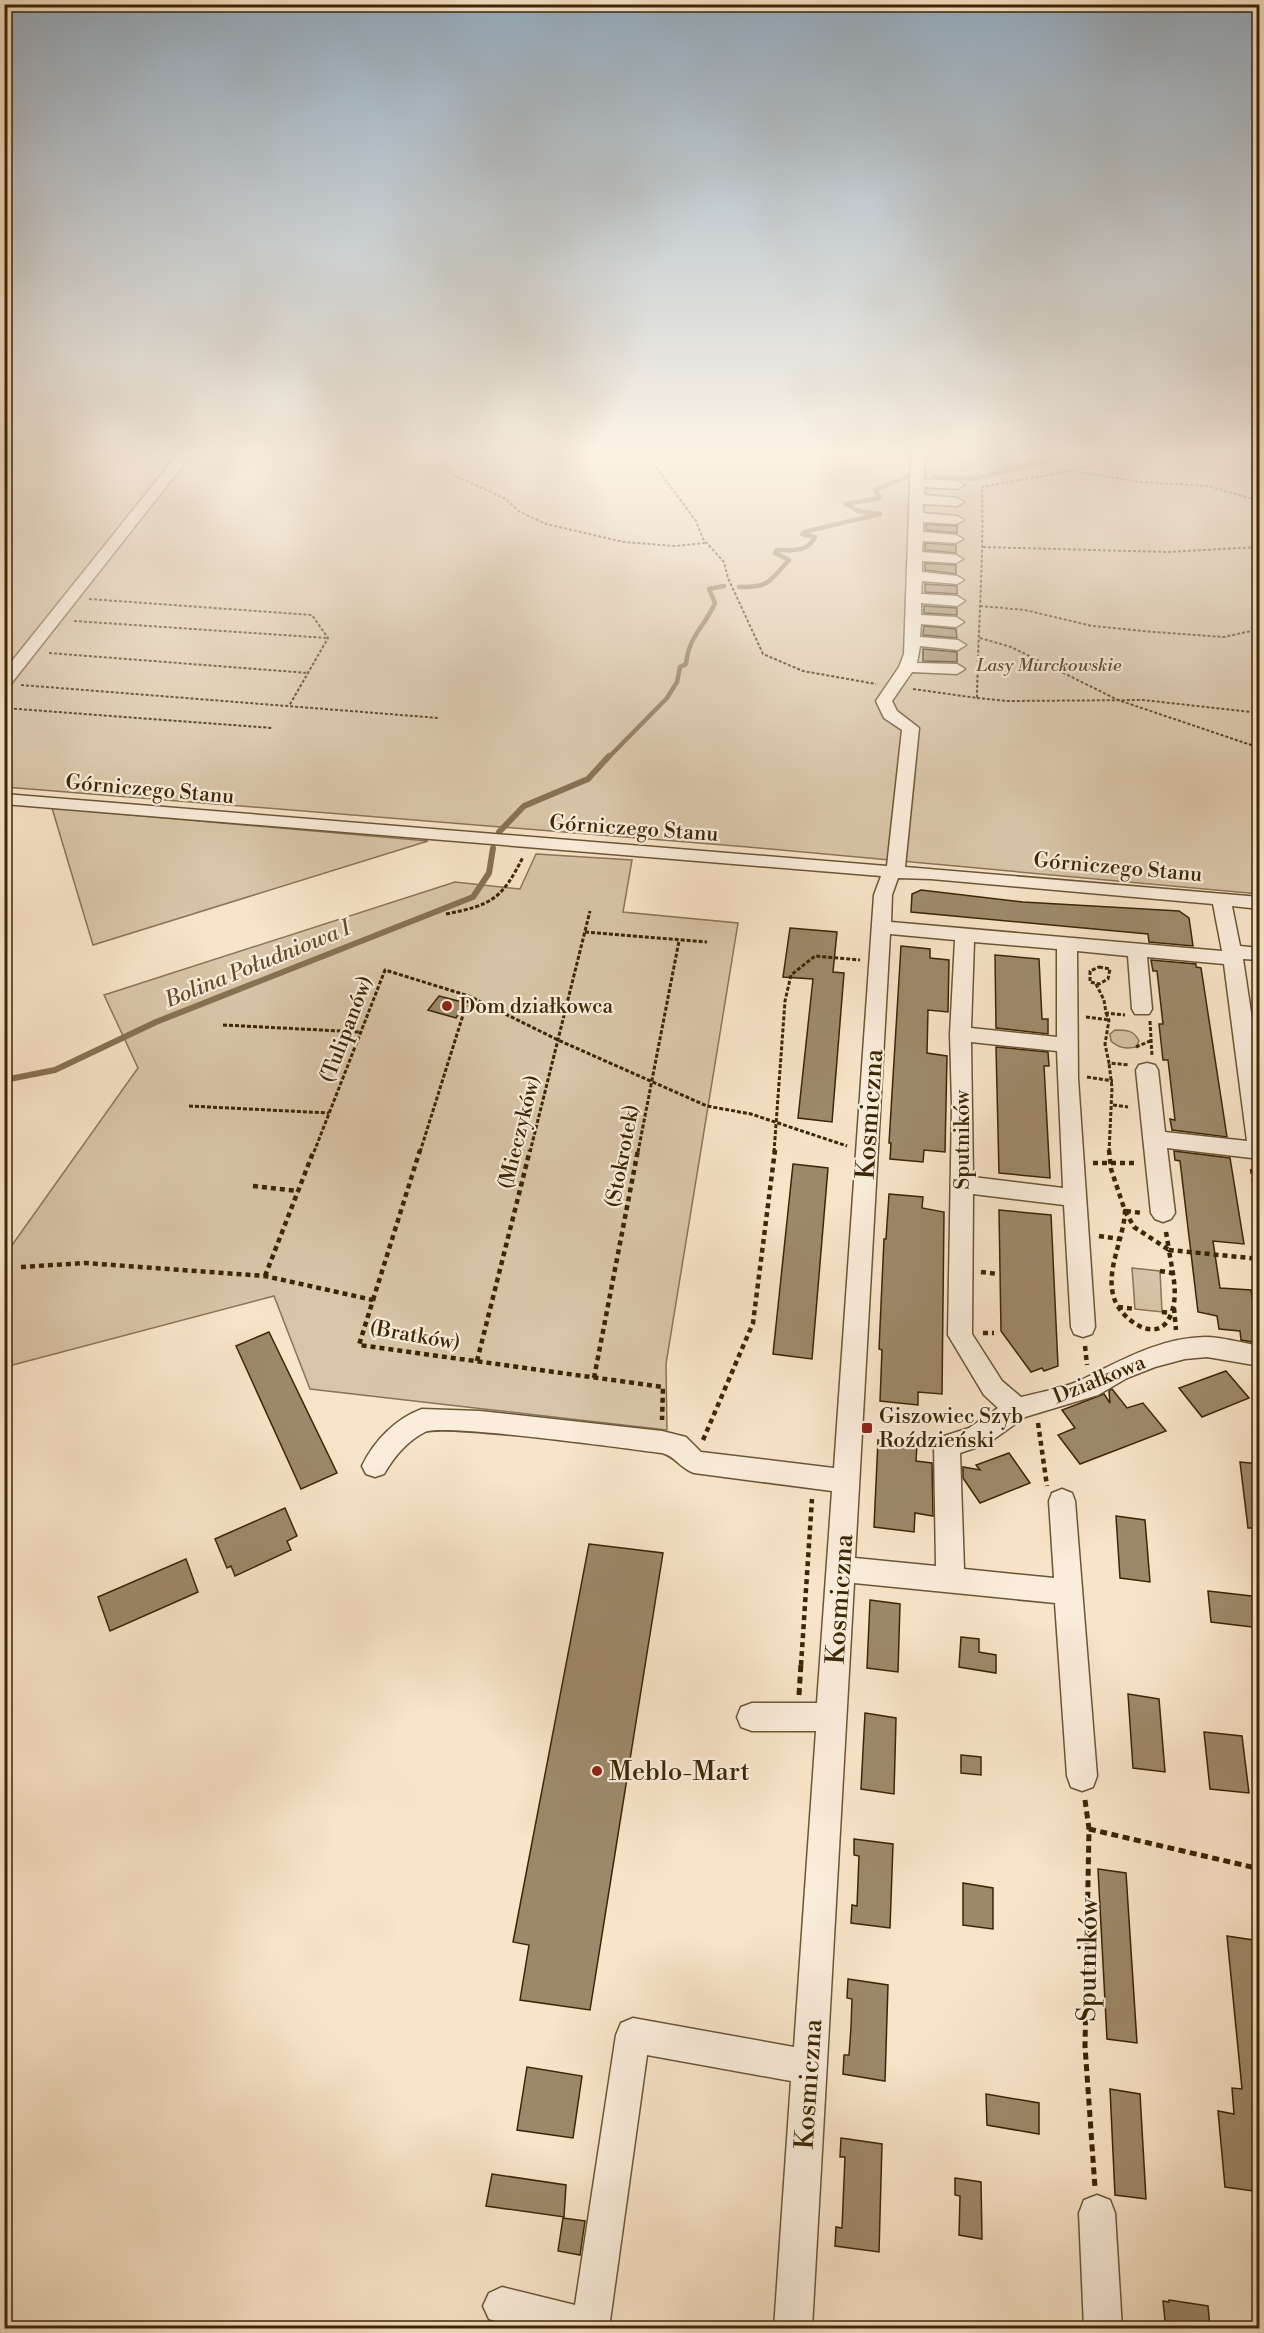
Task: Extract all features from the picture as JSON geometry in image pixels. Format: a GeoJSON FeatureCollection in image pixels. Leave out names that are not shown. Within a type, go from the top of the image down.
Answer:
{"type":"FeatureCollection","features":[{"type":"Feature","properties":{"kind":"street"},"geometry":{"type":"LineString","coordinates":[[10,683],[29,651],[98,564]]}},
{"type":"Feature","properties":{"kind":"street"},"geometry":{"type":"LineString","coordinates":[[893,686],[907,667],[912,654],[915,564]]}},
{"type":"Feature","properties":{"kind":"street"},"geometry":{"type":"LineString","coordinates":[[914,576],[957,579]]}},
{"type":"Feature","properties":{"kind":"street"},"geometry":{"type":"LineString","coordinates":[[913,598],[957,601]]}},
{"type":"Feature","properties":{"kind":"street"},"geometry":{"type":"LineString","coordinates":[[913,619],[956,622]]}},
{"type":"Feature","properties":{"kind":"street"},"geometry":{"type":"LineString","coordinates":[[912,641],[958,645]]}},
{"type":"Feature","properties":{"kind":"street"},"geometry":{"type":"LineString","coordinates":[[907,667],[957,669]]}},
{"type":"Feature","properties":{"kind":"street","name":"Kosmiczna"},"geometry":{"type":"LineString","coordinates":[[793,2328],[881,927],[885,881],[893,874],[897,864],[911,728],[890,714],[884,701],[893,686]]}},
{"type":"Feature","properties":{"kind":"street","name":"Górniczego Stanu"},"geometry":{"type":"LineString","coordinates":[[4,799],[861,868],[893,874],[908,872],[1260,903]]}},
{"type":"Feature","properties":{"kind":"street"},"geometry":{"type":"LineString","coordinates":[[1154,1139],[1259,1150],[1232,955],[1221,899]]}},
{"type":"Feature","properties":{"kind":"street"},"geometry":{"type":"LineString","coordinates":[[881,927],[1138,951],[1260,954]]}},
{"type":"Feature","properties":{"kind":"street","name":"Sputników"},"geometry":{"type":"LineString","coordinates":[[966,935],[960,1034],[962,1184],[960,1335],[993,1388],[1017,1409]]}},
{"type":"Feature","properties":{"kind":"street"},"geometry":{"type":"LineString","coordinates":[[1067,944],[1066,1045],[1083,1327]]}},
{"type":"Feature","properties":{"kind":"street"},"geometry":{"type":"LineString","coordinates":[[1138,951],[1137,966],[1142,1009]]}},
{"type":"Feature","properties":{"kind":"street"},"geometry":{"type":"LineString","coordinates":[[960,1034],[1066,1045]]}},
{"type":"Feature","properties":{"kind":"street"},"geometry":{"type":"LineString","coordinates":[[1150,1068],[1156,1164],[1163,1213]]}},
{"type":"Feature","properties":{"kind":"street"},"geometry":{"type":"LineString","coordinates":[[962,1184],[1076,1198]]}},
{"type":"Feature","properties":{"kind":"street","name":"Działkowa"},"geometry":{"type":"LineString","coordinates":[[950,1581],[947,1446],[978,1436],[1017,1409],[1089,1388],[1118,1371],[1150,1358],[1185,1349],[1207,1347],[1260,1356]]}},
{"type":"Feature","properties":{"kind":"street"},"geometry":{"type":"LineString","coordinates":[[375,1466],[385,1448],[422,1420],[480,1422],[662,1442],[677,1445],[694,1462],[846,1481]]}},
{"type":"Feature","properties":{"kind":"street"},"geometry":{"type":"LineString","coordinates":[[1062,1501],[1082,1776]]}},
{"type":"Feature","properties":{"kind":"street"},"geometry":{"type":"LineString","coordinates":[[840,1569],[1070,1592]]}},
{"type":"Feature","properties":{"kind":"street"},"geometry":{"type":"LineString","coordinates":[[752,1717],[831,1717]]}},
{"type":"Feature","properties":{"kind":"street"},"geometry":{"type":"LineString","coordinates":[[502,2306],[591,2328],[633,2035],[809,2067]]}},
{"type":"Feature","properties":{"kind":"street"},"geometry":{"type":"LineString","coordinates":[[1097,2213],[1103,2328]]}},
{"type":"Feature","properties":{"kind":"path"},"geometry":{"type":"LineString","coordinates":[[724,564],[728,578],[763,654],[774,661],[828,676],[977,698],[1008,701],[1143,700],[1260,714]]}},
{"type":"Feature","properties":{"kind":"path"},"geometry":{"type":"LineString","coordinates":[[977,698],[981,564]]}},
{"type":"Feature","properties":{"kind":"path"},"geometry":{"type":"LineString","coordinates":[[71,598],[312,615],[328,638]]}},
{"type":"Feature","properties":{"kind":"path"},"geometry":{"type":"LineString","coordinates":[[980,606],[1025,610],[1092,626],[1154,632],[1224,637],[1260,629]]}},
{"type":"Feature","properties":{"kind":"path"},"geometry":{"type":"LineString","coordinates":[[54,619],[328,638]]}},
{"type":"Feature","properties":{"kind":"path"},"geometry":{"type":"LineString","coordinates":[[290,706],[328,638]]}},
{"type":"Feature","properties":{"kind":"path"},"geometry":{"type":"LineString","coordinates":[[980,638],[1020,651],[1118,700],[1260,748]]}},
{"type":"Feature","properties":{"kind":"path"},"geometry":{"type":"LineString","coordinates":[[29,651],[308,673]]}},
{"type":"Feature","properties":{"kind":"path"},"geometry":{"type":"LineString","coordinates":[[10,683],[439,718]]}},
{"type":"Feature","properties":{"kind":"path"},"geometry":{"type":"LineString","coordinates":[[4,708],[272,728]]}},
{"type":"Feature","properties":{"kind":"path"},"geometry":{"type":"LineString","coordinates":[[446,914],[488,906],[507,889],[530,843]]}},
{"type":"Feature","properties":{"kind":"path","name":"(Mieczyków)"},"geometry":{"type":"LineString","coordinates":[[477,1361],[590,911]]}},
{"type":"Feature","properties":{"kind":"path"},"geometry":{"type":"LineString","coordinates":[[585,932],[707,942]]}},
{"type":"Feature","properties":{"kind":"path","name":"(Stokrotek)"},"geometry":{"type":"LineString","coordinates":[[594,1378],[679,941]]}},
{"type":"Feature","properties":{"kind":"path"},"geometry":{"type":"LineString","coordinates":[[694,1462],[753,1323],[778,1123],[785,1001],[791,975],[815,956],[879,962]]}},
{"type":"Feature","properties":{"kind":"path"},"geometry":{"type":"LineString","coordinates":[[1099,967],[1110,969],[1108,979],[1099,984],[1090,982],[1088,978],[1090,972],[1099,967]]}},
{"type":"Feature","properties":{"kind":"path","name":"(Tulipanów)"},"geometry":{"type":"LineString","coordinates":[[265,1276],[385,970],[469,996],[651,1083],[707,1106],[751,1114],[838,1142],[867,1155]]}},
{"type":"Feature","properties":{"kind":"path"},"geometry":{"type":"LineString","coordinates":[[373,1300],[469,996]]}},
{"type":"Feature","properties":{"kind":"path"},"geometry":{"type":"LineString","coordinates":[[1109,1063],[1150,1068],[1150,1016],[1142,1009]]}},
{"type":"Feature","properties":{"kind":"path"},"geometry":{"type":"LineString","coordinates":[[1106,1013],[1109,1020],[1105,1044],[1113,1081],[1113,1105],[1109,1121],[1110,1162],[1125,1211],[1134,1227],[1169,1250],[1260,1259]]}},
{"type":"Feature","properties":{"kind":"path"},"geometry":{"type":"LineString","coordinates":[[223,1025],[361,1032]]}},
{"type":"Feature","properties":{"kind":"path"},"geometry":{"type":"LineString","coordinates":[[1136,1047],[1150,1041]]}},
{"type":"Feature","properties":{"kind":"path"},"geometry":{"type":"LineString","coordinates":[[1113,1105],[1128,1107]]}},
{"type":"Feature","properties":{"kind":"path"},"geometry":{"type":"LineString","coordinates":[[189,1106],[329,1113]]}},
{"type":"Feature","properties":{"kind":"path"},"geometry":{"type":"LineString","coordinates":[[1091,1162],[1156,1164]]}},
{"type":"Feature","properties":{"kind":"path"},"geometry":{"type":"LineString","coordinates":[[253,1186],[298,1191]]}},
{"type":"Feature","properties":{"kind":"path"},"geometry":{"type":"LineString","coordinates":[[1125,1211],[1111,1282],[1118,1307],[1130,1322],[1149,1331],[1156,1330],[1171,1313],[1174,1304]]}},
{"type":"Feature","properties":{"kind":"path"},"geometry":{"type":"LineString","coordinates":[[1169,1250],[1177,1332],[1185,1349]]}},
{"type":"Feature","properties":{"kind":"path","name":"(Bratków)"},"geometry":{"type":"LineString","coordinates":[[21,1267],[85,1263],[265,1276],[373,1300],[358,1345],[663,1387],[662,1442]]}},
{"type":"Feature","properties":{"kind":"path"},"geometry":{"type":"LineString","coordinates":[[1160,1271],[1172,1273]]}},
{"type":"Feature","properties":{"kind":"path"},"geometry":{"type":"LineString","coordinates":[[1118,1307],[1135,1309]]}},
{"type":"Feature","properties":{"kind":"path"},"geometry":{"type":"LineString","coordinates":[[1162,1312],[1171,1313]]}},
{"type":"Feature","properties":{"kind":"path"},"geometry":{"type":"LineString","coordinates":[[1083,1327],[1089,1388]]}},
{"type":"Feature","properties":{"kind":"path"},"geometry":{"type":"LineString","coordinates":[[1017,1409],[1040,1424],[1047,1489],[1062,1501]]}},
{"type":"Feature","properties":{"kind":"path","name":"Sputników"},"geometry":{"type":"LineString","coordinates":[[1082,1776],[1089,1829],[1085,2046],[1097,2213]]}},
{"type":"Feature","properties":{"kind":"path"},"geometry":{"type":"LineString","coordinates":[[1089,1829],[1260,1869]]}},
{"type":"Feature","properties":{"kind":"green space","name":"Lasy Murckowskie"},"geometry":{"type":"Polygon","coordinates":[[[4,564],[1259,564],[1259,894],[748,847],[5,787],[4,564]]]}},
{"type":"Feature","properties":{"kind":"green space"},"geometry":{"type":"Polygon","coordinates":[[[52,808],[428,841],[93,945],[52,808]]]}},
{"type":"Feature","properties":{"kind":"green space"},"geometry":{"type":"Polygon","coordinates":[[[536,854],[632,860],[623,912],[738,923],[666,1364],[667,1430],[310,1389],[274,1296],[5,1367],[5,1255],[138,1068],[104,995],[455,882],[520,889],[536,854]]]}},
{"type":"Feature","properties":{"kind":"green space"},"geometry":{"type":"Polygon","coordinates":[[[1115,1030],[1135,1035],[1139,1041],[1136,1047],[1122,1047],[1111,1041],[1110,1034],[1115,1030]]]}},
{"type":"Feature","properties":{"kind":"green space"},"geometry":{"type":"Polygon","coordinates":[[[1132,1268],[1160,1271],[1162,1312],[1135,1309],[1132,1268]]]}},
{"type":"Feature","properties":{"kind":"building"},"geometry":{"type":"Polygon","coordinates":[[[925,564],[956,565],[956,574],[925,570],[925,564]]]}},
{"type":"Feature","properties":{"kind":"building"},"geometry":{"type":"Polygon","coordinates":[[[925,584],[957,586],[957,594],[925,592],[925,584]]]}},
{"type":"Feature","properties":{"kind":"building"},"geometry":{"type":"Polygon","coordinates":[[[924,606],[957,608],[957,615],[924,613],[924,606]]]}},
{"type":"Feature","properties":{"kind":"building"},"geometry":{"type":"Polygon","coordinates":[[[924,626],[956,629],[957,638],[923,635],[924,626]]]}},
{"type":"Feature","properties":{"kind":"building"},"geometry":{"type":"Polygon","coordinates":[[[923,649],[957,652],[957,662],[923,661],[923,649]]]}},
{"type":"Feature","properties":{"kind":"building"},"geometry":{"type":"Polygon","coordinates":[[[921,890],[1023,902],[1179,911],[1189,918],[1193,946],[1149,942],[1148,934],[911,912],[912,894],[921,890]]]}},
{"type":"Feature","properties":{"kind":"building"},"geometry":{"type":"Polygon","coordinates":[[[790,928],[837,932],[833,972],[844,973],[832,1122],[798,1118],[813,979],[783,977],[790,928]]]}},
{"type":"Feature","properties":{"kind":"building"},"geometry":{"type":"Polygon","coordinates":[[[901,946],[930,949],[930,958],[949,960],[948,1012],[928,1010],[927,1053],[947,1056],[945,1152],[924,1150],[923,1162],[890,1159],[891,1143],[889,1143],[901,946]]]}},
{"type":"Feature","properties":{"kind":"building"},"geometry":{"type":"Polygon","coordinates":[[[995,955],[1039,959],[1042,1019],[1048,1019],[1048,1034],[996,1028],[995,955]]]}},
{"type":"Feature","properties":{"kind":"building"},"geometry":{"type":"Polygon","coordinates":[[[1151,960],[1196,964],[1196,967],[1201,968],[1227,1137],[1172,1130],[1170,1119],[1175,1120],[1168,1060],[1163,1060],[1159,1024],[1163,1024],[1157,971],[1153,971],[1151,960]]]}},
{"type":"Feature","properties":{"kind":"building","name":"Dom działkowca"},"geometry":{"type":"Polygon","coordinates":[[[439,996],[466,1003],[456,1018],[428,1010],[439,996]]]}},
{"type":"Feature","properties":{"kind":"building"},"geometry":{"type":"Polygon","coordinates":[[[996,1047],[1048,1052],[1049,1066],[1044,1066],[1050,1178],[999,1173],[996,1047]]]}},
{"type":"Feature","properties":{"kind":"building"},"geometry":{"type":"Polygon","coordinates":[[[1174,1151],[1230,1158],[1244,1244],[1213,1241],[1220,1288],[1251,1290],[1258,1343],[1241,1340],[1240,1331],[1219,1329],[1217,1316],[1198,1312],[1180,1161],[1175,1160],[1174,1151]]]}},
{"type":"Feature","properties":{"kind":"building"},"geometry":{"type":"Polygon","coordinates":[[[793,1164],[828,1168],[812,1359],[773,1354],[793,1164]]]}},
{"type":"Feature","properties":{"kind":"building"},"geometry":{"type":"Polygon","coordinates":[[[889,1194],[923,1197],[922,1208],[944,1212],[942,1394],[918,1392],[918,1405],[880,1401],[882,1350],[879,1349],[884,1239],[886,1239],[889,1194]]]}},
{"type":"Feature","properties":{"kind":"building"},"geometry":{"type":"Polygon","coordinates":[[[999,1210],[1051,1215],[1058,1366],[1044,1371],[1042,1368],[1031,1372],[1001,1331],[999,1210]]]}},
{"type":"Feature","properties":{"kind":"building"},"geometry":{"type":"Polygon","coordinates":[[[269,1332],[337,1473],[301,1489],[236,1346],[269,1332]]]}},
{"type":"Feature","properties":{"kind":"building"},"geometry":{"type":"Polygon","coordinates":[[[1226,1371],[1249,1398],[1202,1417],[1179,1388],[1226,1371]]]}},
{"type":"Feature","properties":{"kind":"building"},"geometry":{"type":"Polygon","coordinates":[[[1112,1389],[1127,1408],[1143,1403],[1166,1431],[1080,1464],[1058,1435],[1075,1428],[1062,1410],[1104,1394],[1110,1403],[1109,1391],[1112,1389]]]}},
{"type":"Feature","properties":{"kind":"building"},"geometry":{"type":"Polygon","coordinates":[[[878,1440],[917,1444],[916,1461],[932,1463],[933,1516],[915,1513],[914,1532],[874,1527],[878,1440]]]}},
{"type":"Feature","properties":{"kind":"building"},"geometry":{"type":"Polygon","coordinates":[[[1009,1453],[1030,1483],[980,1503],[963,1478],[963,1467],[980,1470],[976,1465],[1009,1453]]]}},
{"type":"Feature","properties":{"kind":"building"},"geometry":{"type":"Polygon","coordinates":[[[1240,1462],[1260,1464],[1260,1528],[1248,1528],[1240,1462]]]}},
{"type":"Feature","properties":{"kind":"building"},"geometry":{"type":"Polygon","coordinates":[[[285,1508],[297,1536],[287,1541],[291,1550],[235,1576],[231,1566],[227,1568],[215,1539],[285,1508]]]}},
{"type":"Feature","properties":{"kind":"building"},"geometry":{"type":"Polygon","coordinates":[[[1116,1516],[1145,1520],[1150,1582],[1120,1578],[1116,1516]]]}},
{"type":"Feature","properties":{"kind":"building"},"geometry":{"type":"Polygon","coordinates":[[[589,1544],[663,1553],[590,2010],[520,2000],[529,1945],[513,1942],[589,1544]]]}},
{"type":"Feature","properties":{"kind":"building"},"geometry":{"type":"Polygon","coordinates":[[[186,1559],[198,1592],[110,1631],[98,1597],[186,1559]]]}},
{"type":"Feature","properties":{"kind":"building"},"geometry":{"type":"Polygon","coordinates":[[[1208,1591],[1260,1597],[1260,1628],[1211,1622],[1208,1591]]]}},
{"type":"Feature","properties":{"kind":"building"},"geometry":{"type":"Polygon","coordinates":[[[870,1600],[900,1604],[898,1672],[867,1668],[870,1600]]]}},
{"type":"Feature","properties":{"kind":"building"},"geometry":{"type":"Polygon","coordinates":[[[961,1637],[979,1639],[979,1652],[996,1655],[996,1673],[959,1667],[961,1637]]]}},
{"type":"Feature","properties":{"kind":"building"},"geometry":{"type":"Polygon","coordinates":[[[1128,1694],[1159,1699],[1165,1772],[1133,1768],[1128,1694]]]}},
{"type":"Feature","properties":{"kind":"building"},"geometry":{"type":"Polygon","coordinates":[[[865,1713],[896,1718],[894,1794],[861,1789],[865,1713]]]}},
{"type":"Feature","properties":{"kind":"building"},"geometry":{"type":"Polygon","coordinates":[[[1204,1732],[1242,1736],[1249,1793],[1210,1789],[1204,1732]]]}},
{"type":"Feature","properties":{"kind":"building"},"geometry":{"type":"Polygon","coordinates":[[[961,1755],[981,1757],[981,1775],[961,1773],[961,1755]]]}},
{"type":"Feature","properties":{"kind":"building"},"geometry":{"type":"Polygon","coordinates":[[[854,1839],[893,1844],[890,1928],[851,1923],[852,1905],[857,1906],[859,1856],[854,1855],[854,1839]]]}},
{"type":"Feature","properties":{"kind":"building"},"geometry":{"type":"Polygon","coordinates":[[[1098,1869],[1126,1873],[1137,2043],[1107,2039],[1098,1869]]]}},
{"type":"Feature","properties":{"kind":"building"},"geometry":{"type":"Polygon","coordinates":[[[963,1883],[993,1888],[993,1929],[963,1925],[963,1883]]]}},
{"type":"Feature","properties":{"kind":"building"},"geometry":{"type":"Polygon","coordinates":[[[1227,1936],[1260,1941],[1260,2192],[1225,2187],[1218,2111],[1234,2114],[1232,2088],[1242,2089],[1227,1936]]]}},
{"type":"Feature","properties":{"kind":"building"},"geometry":{"type":"Polygon","coordinates":[[[848,1979],[888,1985],[885,2081],[843,2074],[844,2055],[849,2055],[851,2027],[852,1999],[847,1998],[848,1979]]]}},
{"type":"Feature","properties":{"kind":"building"},"geometry":{"type":"Polygon","coordinates":[[[527,2067],[582,2076],[573,2138],[517,2130],[527,2067]]]}},
{"type":"Feature","properties":{"kind":"building"},"geometry":{"type":"Polygon","coordinates":[[[1110,2089],[1140,2094],[1146,2199],[1115,2195],[1110,2089]]]}},
{"type":"Feature","properties":{"kind":"building"},"geometry":{"type":"Polygon","coordinates":[[[986,2094],[1039,2103],[1039,2134],[987,2125],[986,2094]]]}},
{"type":"Feature","properties":{"kind":"building"},"geometry":{"type":"Polygon","coordinates":[[[841,2138],[882,2144],[879,2252],[835,2246],[836,2227],[842,2228],[845,2157],[840,2157],[841,2138]]]}},
{"type":"Feature","properties":{"kind":"building"},"geometry":{"type":"Polygon","coordinates":[[[492,2174],[566,2185],[564,2217],[486,2206],[492,2174]]]}},
{"type":"Feature","properties":{"kind":"building"},"geometry":{"type":"Polygon","coordinates":[[[955,2178],[981,2182],[982,2239],[959,2235],[960,2196],[955,2195],[955,2178]]]}},
{"type":"Feature","properties":{"kind":"building"},"geometry":{"type":"Polygon","coordinates":[[[563,2218],[585,2221],[580,2255],[558,2251],[563,2218]]]}},
{"type":"Feature","properties":{"kind":"building"},"geometry":{"type":"Polygon","coordinates":[[[1169,2300],[1208,2306],[1210,2328],[1171,2328],[1170,2322],[1165,2321],[1163,2301],[1169,2302],[1169,2300]]]}},
{"type":"Feature","properties":{"kind":"waterway","name":"Bolina Południowa I"},"geometry":{"type":"LineString","coordinates":[[739,587],[757,586],[768,582],[786,564]]}},
{"type":"Feature","properties":{"kind":"waterway","name":"Bolina Południowa I"},"geometry":{"type":"LineString","coordinates":[[608,758],[667,698],[677,682],[680,667],[686,664],[690,646],[715,603],[709,589],[724,586]]}},
{"type":"Feature","properties":{"kind":"waterway","name":"Bolina Południowa I"},"geometry":{"type":"LineString","coordinates":[[499,832],[524,806],[588,779],[609,756]]}},
{"type":"Feature","properties":{"kind":"waterway","name":"Bolina Południowa I"},"geometry":{"type":"LineString","coordinates":[[4,1080],[55,1070],[156,1022],[473,897],[489,873],[493,848]]}},
{"type":"Feature","properties":{"kind":"place","name":"Dom działkowca"},"geometry":{"type":"Point","coordinates":[447,1006]}},
{"type":"Feature","properties":{"kind":"place","name":"Giszowiec Szyb Roździeński"},"geometry":{"type":"Point","coordinates":[867,1428]}},
{"type":"Feature","properties":{"kind":"place","name":"Meblo-Mart"},"geometry":{"type":"Point","coordinates":[597,1771]}}]}
